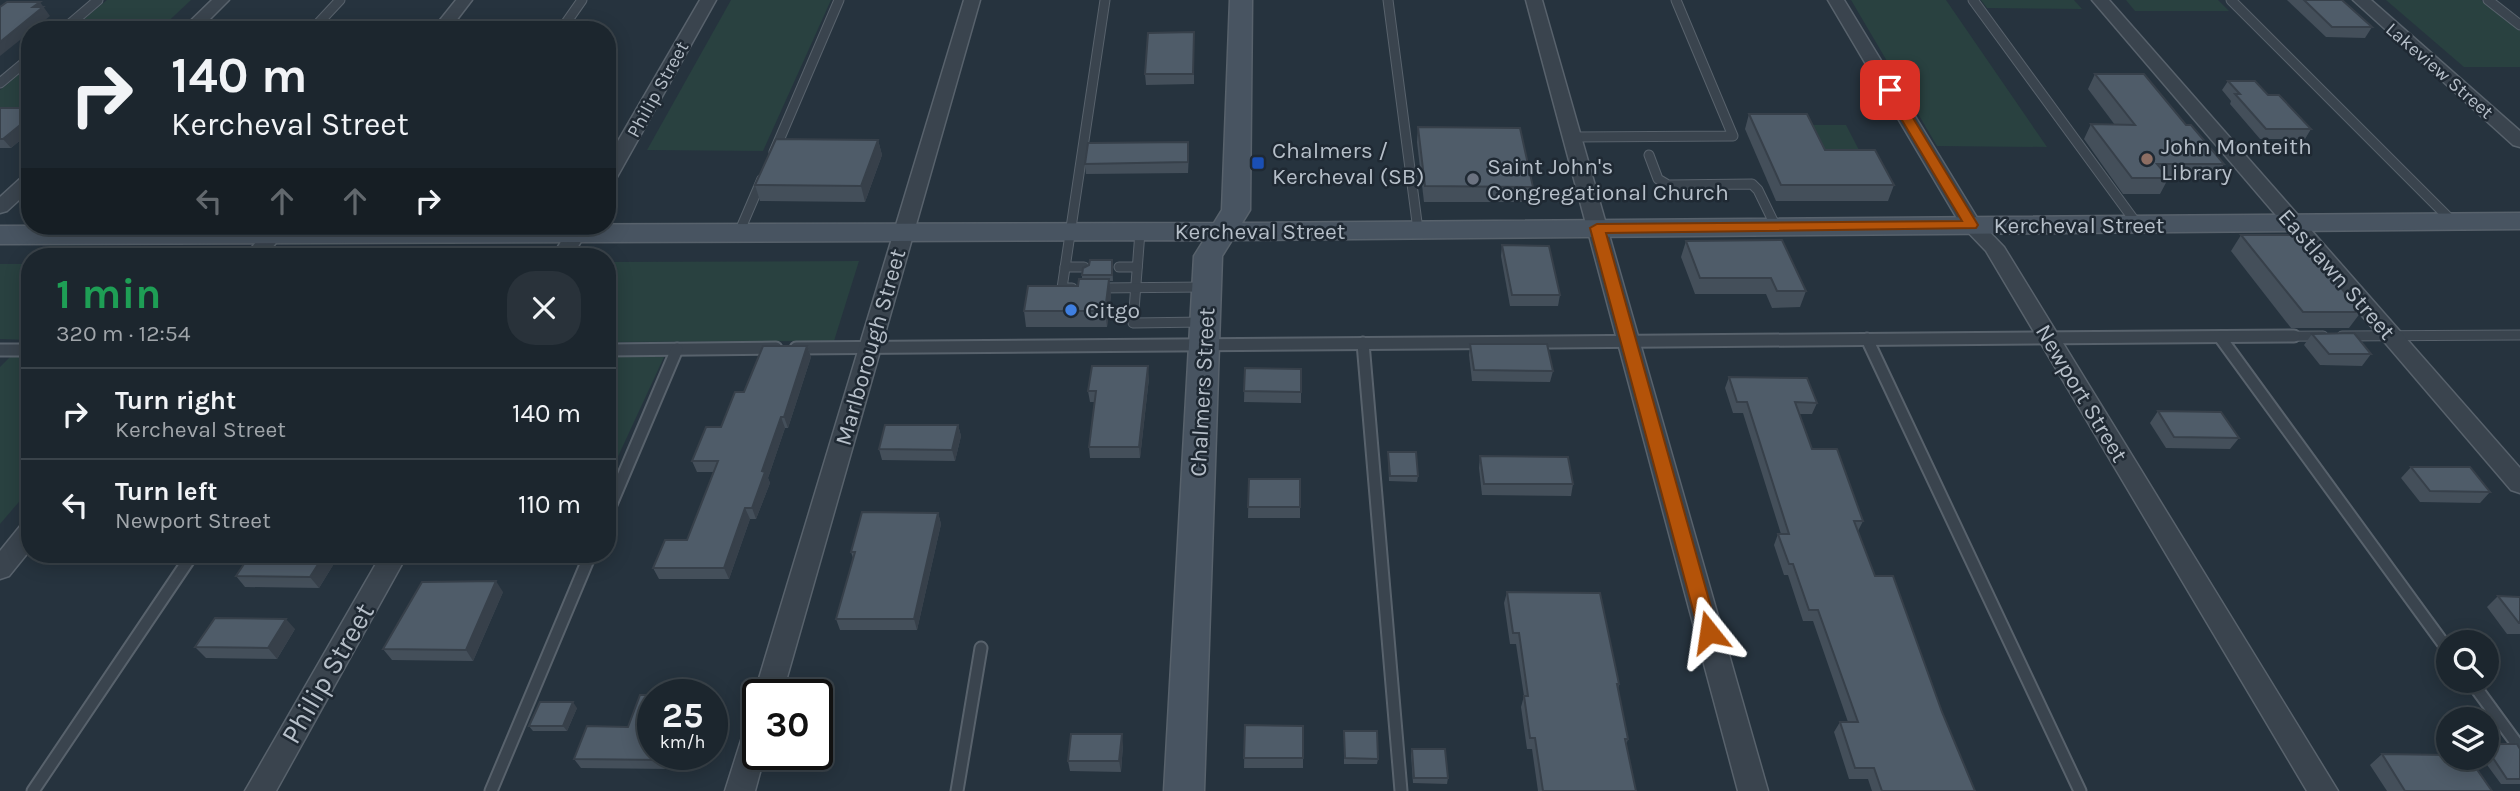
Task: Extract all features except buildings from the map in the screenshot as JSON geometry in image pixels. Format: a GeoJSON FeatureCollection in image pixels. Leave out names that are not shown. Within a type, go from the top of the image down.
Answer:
{"type":"FeatureCollection","features":[{"type":"Feature","properties":{"kind":"street"},"geometry":{"type":"LineString","coordinates":[[199,21],[221,0]]}},
{"type":"Feature","properties":{"kind":"street"},"geometry":{"type":"LineString","coordinates":[[447,21],[464,0]]}},
{"type":"Feature","properties":{"kind":"street","name":"Philip Street"},"geometry":{"type":"LineString","coordinates":[[616,148],[708,0]]}},
{"type":"Feature","properties":{"kind":"street","name":"Marlborough Street"},"geometry":{"type":"LineString","coordinates":[[773,679],[972,0]]}},
{"type":"Feature","properties":{"kind":"street","name":"Chalmers Street"},"geometry":{"type":"LineString","coordinates":[[1184,791],[1208,256],[1236,210],[1241,0]]}},
{"type":"Feature","properties":{"kind":"street"},"geometry":{"type":"LineString","coordinates":[[1534,0],[1752,791]]}},
{"type":"Feature","properties":{"kind":"street","name":"Newport Street"},"geometry":{"type":"LineString","coordinates":[[1836,0],[1971,225],[1994,247],[2323,791]]}},
{"type":"Feature","properties":{"kind":"street","name":"Eastlawn Street"},"geometry":{"type":"LineString","coordinates":[[2100,0],[2520,484]]}},
{"type":"Feature","properties":{"kind":"street","name":"Lakeview Street"},"geometry":{"type":"LineString","coordinates":[[2361,0],[2520,141]]}},
{"type":"Feature","properties":{"kind":"street"},"geometry":{"type":"LineString","coordinates":[[0,207],[21,188]]}},
{"type":"Feature","properties":{"kind":"street","name":"Kercheval Street"},"geometry":{"type":"LineString","coordinates":[[536,235],[572,240],[738,235],[2520,220]]}},
{"type":"Feature","properties":{"kind":"street","name":"Kercheval Street"},"geometry":{"type":"LineString","coordinates":[[0,235],[21,235]]}},
{"type":"Feature","properties":{"kind":"street"},"geometry":{"type":"LineString","coordinates":[[0,569],[21,543]]}},
{"type":"Feature","properties":{"kind":"street","name":"Philip Street"},"geometry":{"type":"LineString","coordinates":[[260,791],[389,563]]}},
{"type":"Feature","properties":{"kind":"street"},"geometry":{"type":"LineString","coordinates":[[740,791],[746,770]]}},
{"type":"Feature","properties":{"kind":"lane"},"geometry":{"type":"LineString","coordinates":[[74,21],[98,0]]}},
{"type":"Feature","properties":{"kind":"lane"},"geometry":{"type":"LineString","coordinates":[[320,21],[340,0]]}},
{"type":"Feature","properties":{"kind":"lane"},"geometry":{"type":"LineString","coordinates":[[567,21],[582,0]]}},
{"type":"Feature","properties":{"kind":"lane"},"geometry":{"type":"LineString","coordinates":[[738,235],[839,0]]}},
{"type":"Feature","properties":{"kind":"lane"},"geometry":{"type":"LineString","coordinates":[[1105,0],[1062,288],[1207,286]]}},
{"type":"Feature","properties":{"kind":"lane"},"geometry":{"type":"LineString","coordinates":[[1388,0],[1418,230]]}},
{"type":"Feature","properties":{"kind":"lane"},"geometry":{"type":"LineString","coordinates":[[1572,137],[1733,135],[1676,0]]}},
{"type":"Feature","properties":{"kind":"lane"},"geometry":{"type":"LineString","coordinates":[[1973,0],[2137,224]]}},
{"type":"Feature","properties":{"kind":"lane"},"geometry":{"type":"LineString","coordinates":[[2231,0],[2452,221]]}},
{"type":"Feature","properties":{"kind":"lane"},"geometry":{"type":"LineString","coordinates":[[2488,0],[2520,25]]}},
{"type":"Feature","properties":{"kind":"lane"},"geometry":{"type":"LineString","coordinates":[[0,83],[21,66]]}},
{"type":"Feature","properties":{"kind":"lane"},"geometry":{"type":"LineString","coordinates":[[1649,155],[1658,179],[1668,186],[1752,184],[1758,190],[1776,227]]}},
{"type":"Feature","properties":{"kind":"lane"},"geometry":{"type":"LineString","coordinates":[[1140,232],[1133,323],[1205,333],[1363,343],[2520,335]]}},
{"type":"Feature","properties":{"kind":"lane"},"geometry":{"type":"LineString","coordinates":[[1065,267],[1084,267]]}},
{"type":"Feature","properties":{"kind":"lane"},"geometry":{"type":"LineString","coordinates":[[1119,267],[1137,267]]}},
{"type":"Feature","properties":{"kind":"lane"},"geometry":{"type":"LineString","coordinates":[[616,350],[870,347],[1205,333]]}},
{"type":"Feature","properties":{"kind":"lane"},"geometry":{"type":"LineString","coordinates":[[2220,337],[2436,634]]}},
{"type":"Feature","properties":{"kind":"lane"},"geometry":{"type":"LineString","coordinates":[[1867,339],[2080,791]]}},
{"type":"Feature","properties":{"kind":"lane"},"geometry":{"type":"LineString","coordinates":[[1363,343],[1401,791]]}},
{"type":"Feature","properties":{"kind":"lane"},"geometry":{"type":"LineString","coordinates":[[616,493],[677,349]]}},
{"type":"Feature","properties":{"kind":"lane"},"geometry":{"type":"LineString","coordinates":[[1,350],[21,350]]}},
{"type":"Feature","properties":{"kind":"lane"},"geometry":{"type":"LineString","coordinates":[[33,791],[187,563]]}},
{"type":"Feature","properties":{"kind":"lane"},"geometry":{"type":"LineString","coordinates":[[491,791],[587,563]]}},
{"type":"Feature","properties":{"kind":"lane"},"geometry":{"type":"LineString","coordinates":[[957,791],[981,648]]}},
{"type":"Feature","properties":{"kind":"lane"},"geometry":{"type":"LineString","coordinates":[[2480,693],[2520,748]]}},
{"type":"Feature","properties":{"kind":"green space"},"geometry":{"type":"Polygon","coordinates":[[[107,0],[191,0],[169,21],[82,21],[107,0]]]}},
{"type":"Feature","properties":{"kind":"green space"},"geometry":{"type":"Polygon","coordinates":[[[731,0],[831,0],[763,151],[647,150],[731,0]]]}},
{"type":"Feature","properties":{"kind":"green space"},"geometry":{"type":"Polygon","coordinates":[[[1851,0],[1946,0],[2047,147],[1937,146],[1851,0]]]}},
{"type":"Feature","properties":{"kind":"green space"},"geometry":{"type":"Polygon","coordinates":[[[1981,0],[2074,0],[2082,9],[1987,8],[1981,0]]]}},
{"type":"Feature","properties":{"kind":"green space"},"geometry":{"type":"Polygon","coordinates":[[[2126,0],[2218,0],[2229,11],[2135,11],[2126,0]]]}},
{"type":"Feature","properties":{"kind":"green space"},"geometry":{"type":"Polygon","coordinates":[[[2386,0],[2481,0],[2520,31],[2520,67],[2464,67],[2386,0]]]}},
{"type":"Feature","properties":{"kind":"green space"},"geometry":{"type":"Polygon","coordinates":[[[21,72],[21,116],[0,116],[0,90],[21,72]]]}},
{"type":"Feature","properties":{"kind":"green space"},"geometry":{"type":"Polygon","coordinates":[[[1811,125],[1846,125],[1860,152],[1824,152],[1811,125]]]}},
{"type":"Feature","properties":{"kind":"green space"},"geometry":{"type":"Polygon","coordinates":[[[859,261],[834,341],[616,342],[616,262],[859,261]]]}},
{"type":"Feature","properties":{"kind":"green space"},"geometry":{"type":"Polygon","coordinates":[[[0,264],[21,264],[21,340],[0,339],[0,264]]]}},
{"type":"Feature","properties":{"kind":"green space"},"geometry":{"type":"Polygon","coordinates":[[[10,357],[21,357],[21,500],[0,524],[0,367],[10,357]]]}},
{"type":"Feature","properties":{"kind":"green space"},"geometry":{"type":"Polygon","coordinates":[[[616,357],[664,357],[616,461],[616,357]]]}},
{"type":"Feature","properties":{"kind":"place","name":"John Monteith Library"},"geometry":{"type":"Point","coordinates":[2147,159]}},
{"type":"Feature","properties":{"kind":"place","name":"Chalmers / Kercheval (SB)"},"geometry":{"type":"Point","coordinates":[1258,163]}},
{"type":"Feature","properties":{"kind":"place","name":"Saint John's Congregational Church"},"geometry":{"type":"Point","coordinates":[1473,179]}},
{"type":"Feature","properties":{"kind":"place","name":"Citgo"},"geometry":{"type":"Point","coordinates":[1071,310]}},
{"type":"Feature","properties":{"kind":"route"},"geometry":{"type":"LineString","coordinates":[[1709,632],[1597,228],[1971,225],[1890,90]]}}]}
